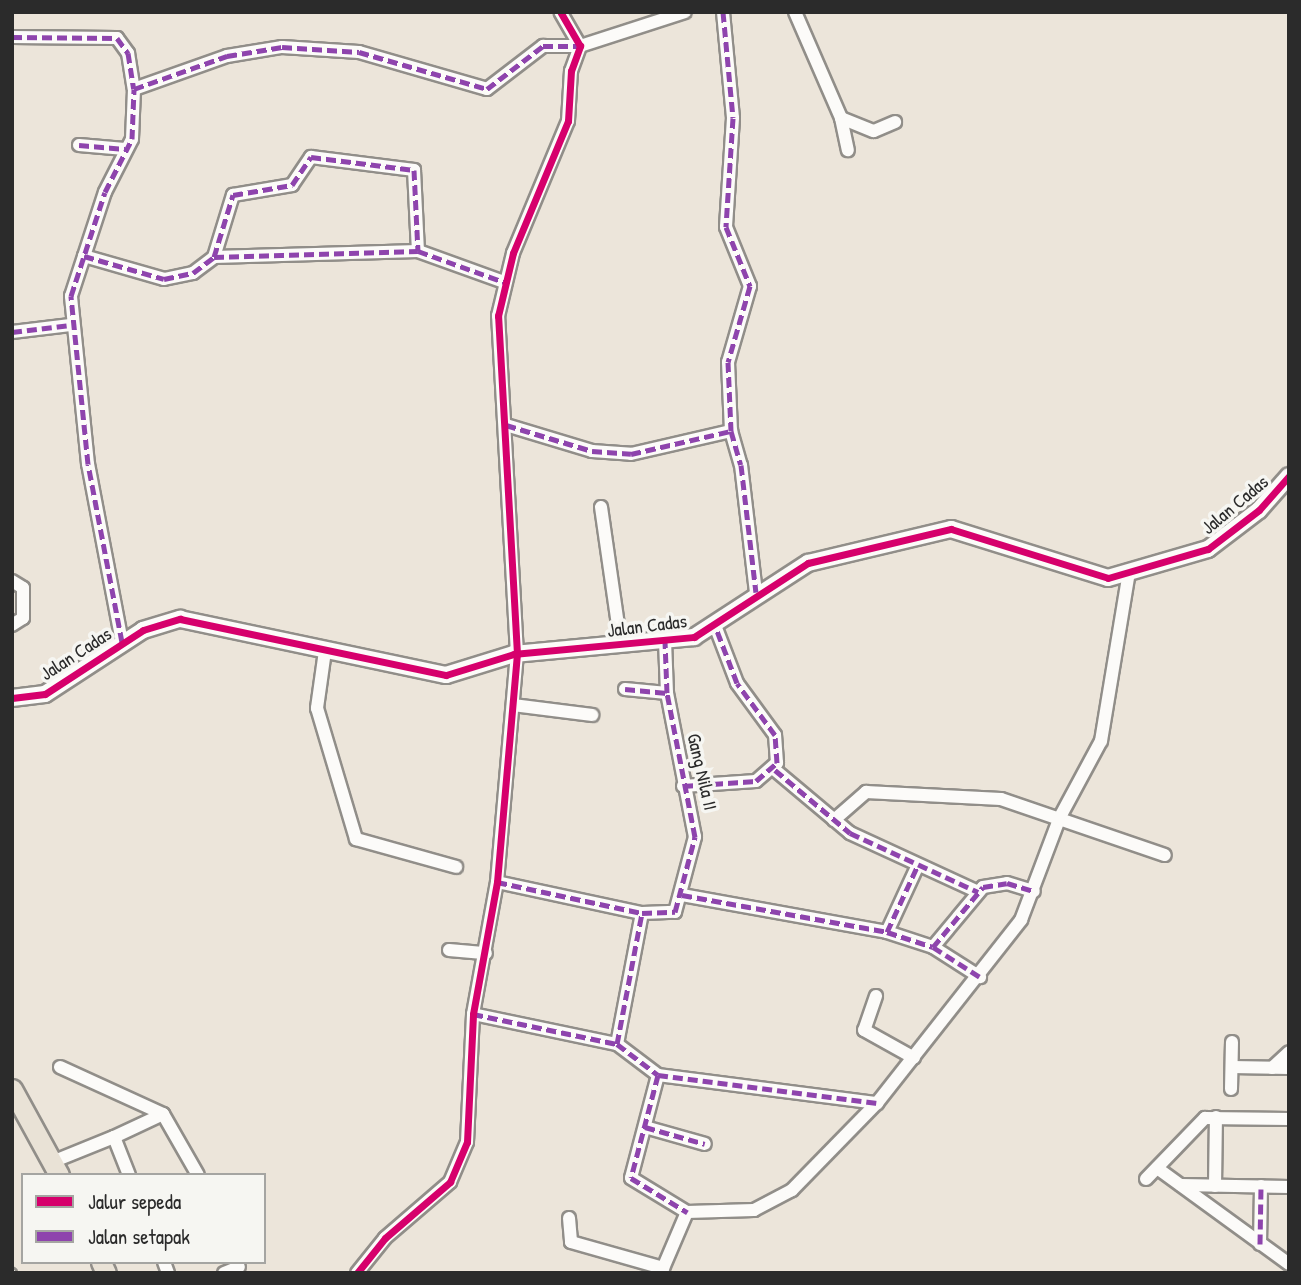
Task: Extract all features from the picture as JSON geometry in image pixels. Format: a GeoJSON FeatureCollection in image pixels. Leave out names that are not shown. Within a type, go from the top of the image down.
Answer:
{"type":"FeatureCollection","features":[{"type":"Feature","properties":{"kind":"main road"},"geometry":{"type":"LineString","coordinates":[[12,1089],[55,1168]]}},
{"type":"Feature","properties":{"kind":"street"},"geometry":{"type":"LineString","coordinates":[[560,12],[580,46]]}},
{"type":"Feature","properties":{"kind":"street"},"geometry":{"type":"LineString","coordinates":[[134,89],[227,56],[282,47],[359,52],[487,89],[543,46],[580,46],[685,12]]}},
{"type":"Feature","properties":{"kind":"street"},"geometry":{"type":"LineString","coordinates":[[723,12],[733,118],[726,227],[750,286],[728,362],[731,431],[743,477],[755,593]]}},
{"type":"Feature","properties":{"kind":"street"},"geometry":{"type":"LineString","coordinates":[[795,12],[841,118],[848,150]]}},
{"type":"Feature","properties":{"kind":"street"},"geometry":{"type":"LineString","coordinates":[[12,37],[117,38],[128,53],[134,89],[134,128],[84,256],[71,325],[88,464],[122,642]]}},
{"type":"Feature","properties":{"kind":"street"},"geometry":{"type":"LineString","coordinates":[[357,1273],[385,1238],[437,1196],[458,1166],[467,1142],[473,1014],[497,882],[517,654],[498,316],[504,282],[568,121],[570,71],[580,46]]}},
{"type":"Feature","properties":{"kind":"street"},"geometry":{"type":"LineString","coordinates":[[841,118],[874,131],[895,122]]}},
{"type":"Feature","properties":{"kind":"street"},"geometry":{"type":"LineString","coordinates":[[79,145],[125,149]]}},
{"type":"Feature","properties":{"kind":"street"},"geometry":{"type":"LineString","coordinates":[[214,257],[233,195],[292,185],[311,157],[414,170],[418,251]]}},
{"type":"Feature","properties":{"kind":"street"},"geometry":{"type":"LineString","coordinates":[[84,256],[164,279],[193,273],[214,257],[418,251],[504,282]]}},
{"type":"Feature","properties":{"kind":"street"},"geometry":{"type":"LineString","coordinates":[[12,332],[71,325]]}},
{"type":"Feature","properties":{"kind":"street"},"geometry":{"type":"LineString","coordinates":[[506,425],[592,451],[631,454],[731,431]]}},
{"type":"Feature","properties":{"kind":"street","name":"Jalan Cadas"},"geometry":{"type":"LineString","coordinates":[[12,698],[45,694],[122,642],[162,623],[196,620],[325,652],[446,675],[517,654],[666,639],[716,628],[755,593],[823,557],[951,529],[1108,578],[1208,549],[1259,510],[1289,476]]}},
{"type":"Feature","properties":{"kind":"street"},"geometry":{"type":"LineString","coordinates":[[601,508],[621,645]]}},
{"type":"Feature","properties":{"kind":"street"},"geometry":{"type":"LineString","coordinates":[[659,1075],[631,1180],[687,1212],[754,1210],[778,1202],[877,1103],[980,977],[1034,891],[1060,817],[1092,763],[1110,711],[1129,572]]}},
{"type":"Feature","properties":{"kind":"street"},"geometry":{"type":"LineString","coordinates":[[12,581],[23,588],[23,618],[12,625]]}},
{"type":"Feature","properties":{"kind":"street"},"geometry":{"type":"LineString","coordinates":[[716,628],[737,683],[775,736],[775,769],[834,820],[918,865],[978,891]]}},
{"type":"Feature","properties":{"kind":"street","name":"Gang Nila II"},"geometry":{"type":"LineString","coordinates":[[666,639],[667,693],[683,786],[696,832],[682,895]]}},
{"type":"Feature","properties":{"kind":"street"},"geometry":{"type":"LineString","coordinates":[[325,652],[317,708],[356,839],[456,867]]}},
{"type":"Feature","properties":{"kind":"street"},"geometry":{"type":"LineString","coordinates":[[625,689],[667,693]]}},
{"type":"Feature","properties":{"kind":"street"},"geometry":{"type":"LineString","coordinates":[[513,705],[592,715]]}},
{"type":"Feature","properties":{"kind":"street"},"geometry":{"type":"LineString","coordinates":[[683,786],[756,781],[775,769]]}},
{"type":"Feature","properties":{"kind":"street"},"geometry":{"type":"LineString","coordinates":[[834,820],[866,792],[1001,799],[1165,855]]}},
{"type":"Feature","properties":{"kind":"street"},"geometry":{"type":"LineString","coordinates":[[887,932],[918,865]]}},
{"type":"Feature","properties":{"kind":"street"},"geometry":{"type":"LineString","coordinates":[[497,882],[642,913],[671,914],[682,895],[887,932],[933,947],[980,977]]}},
{"type":"Feature","properties":{"kind":"street"},"geometry":{"type":"LineString","coordinates":[[933,947],[978,891],[998,883],[1034,891]]}},
{"type":"Feature","properties":{"kind":"street"},"geometry":{"type":"LineString","coordinates":[[617,1044],[642,913]]}},
{"type":"Feature","properties":{"kind":"street"},"geometry":{"type":"LineString","coordinates":[[450,950],[486,953]]}},
{"type":"Feature","properties":{"kind":"street"},"geometry":{"type":"LineString","coordinates":[[876,996],[863,1030],[914,1058]]}},
{"type":"Feature","properties":{"kind":"street"},"geometry":{"type":"LineString","coordinates":[[473,1014],[617,1044],[659,1075],[877,1103]]}},
{"type":"Feature","properties":{"kind":"street"},"geometry":{"type":"LineString","coordinates":[[1231,1089],[1232,1042]]}},
{"type":"Feature","properties":{"kind":"street"},"geometry":{"type":"LineString","coordinates":[[1272,1068],[1289,1052]]}},
{"type":"Feature","properties":{"kind":"street"},"geometry":{"type":"LineString","coordinates":[[60,1067],[163,1114],[197,1173]]}},
{"type":"Feature","properties":{"kind":"street"},"geometry":{"type":"LineString","coordinates":[[1231,1067],[1289,1068]]}},
{"type":"Feature","properties":{"kind":"street"},"geometry":{"type":"LineString","coordinates":[[55,1168],[163,1114]]}},
{"type":"Feature","properties":{"kind":"street"},"geometry":{"type":"LineString","coordinates":[[1215,1186],[1216,1118]]}},
{"type":"Feature","properties":{"kind":"street"},"geometry":{"type":"LineString","coordinates":[[1146,1179],[1196,1123],[1216,1118],[1289,1119]]}},
{"type":"Feature","properties":{"kind":"street"},"geometry":{"type":"LineString","coordinates":[[645,1127],[705,1144]]}},
{"type":"Feature","properties":{"kind":"street"},"geometry":{"type":"LineString","coordinates":[[114,1137],[128,1173]]}},
{"type":"Feature","properties":{"kind":"street"},"geometry":{"type":"LineString","coordinates":[[1157,1168],[1289,1264]]}},
{"type":"Feature","properties":{"kind":"street"},"geometry":{"type":"LineString","coordinates":[[1181,1185],[1289,1187]]}},
{"type":"Feature","properties":{"kind":"street"},"geometry":{"type":"LineString","coordinates":[[1260,1244],[1261,1186]]}},
{"type":"Feature","properties":{"kind":"street"},"geometry":{"type":"LineString","coordinates":[[569,1218],[571,1242],[662,1270],[687,1212]]}},
{"type":"Feature","properties":{"kind":"street"},"geometry":{"type":"LineString","coordinates":[[1272,1252],[1289,1252]]}},
{"type":"Feature","properties":{"kind":"street"},"geometry":{"type":"LineString","coordinates":[[224,1273],[239,1267]]}},
{"type":"Feature","properties":{"kind":"marked path"},"geometry":{"type":"LineString","coordinates":[[723,12],[733,118],[726,227],[750,286],[728,362],[731,431],[741,465],[756,592]]}},
{"type":"Feature","properties":{"kind":"marked path"},"geometry":{"type":"LineString","coordinates":[[12,37],[117,38],[128,53],[134,89]]}},
{"type":"Feature","properties":{"kind":"marked path"},"geometry":{"type":"LineString","coordinates":[[122,642],[88,464],[71,296],[105,192],[132,139],[134,89],[227,56],[282,47],[359,52],[487,89],[543,46],[580,46]]}},
{"type":"Feature","properties":{"kind":"marked path"},"geometry":{"type":"LineString","coordinates":[[79,145],[125,149]]}},
{"type":"Feature","properties":{"kind":"marked path"},"geometry":{"type":"LineString","coordinates":[[214,257],[233,195],[292,185],[311,157],[414,170],[418,251]]}},
{"type":"Feature","properties":{"kind":"marked path"},"geometry":{"type":"LineString","coordinates":[[84,256],[164,279],[193,273],[214,257],[418,251],[504,282]]}},
{"type":"Feature","properties":{"kind":"marked path"},"geometry":{"type":"LineString","coordinates":[[12,332],[71,325]]}},
{"type":"Feature","properties":{"kind":"marked path"},"geometry":{"type":"LineString","coordinates":[[506,425],[592,451],[631,454],[731,431]]}},
{"type":"Feature","properties":{"kind":"marked path"},"geometry":{"type":"LineString","coordinates":[[683,786],[756,781],[777,763],[775,735],[737,683],[716,628]]}},
{"type":"Feature","properties":{"kind":"marked path"},"geometry":{"type":"LineString","coordinates":[[617,1044],[642,913],[675,912],[695,837],[667,693],[665,640]]}},
{"type":"Feature","properties":{"kind":"marked path"},"geometry":{"type":"LineString","coordinates":[[625,689],[667,693]]}},
{"type":"Feature","properties":{"kind":"marked path"},"geometry":{"type":"LineString","coordinates":[[775,770],[850,833],[978,892]]}},
{"type":"Feature","properties":{"kind":"marked path"},"geometry":{"type":"LineString","coordinates":[[887,932],[918,865]]}},
{"type":"Feature","properties":{"kind":"marked path"},"geometry":{"type":"LineString","coordinates":[[497,882],[642,913]]}},
{"type":"Feature","properties":{"kind":"marked path"},"geometry":{"type":"LineString","coordinates":[[682,895],[887,932],[933,947],[983,887],[1007,883],[1034,891]]}},
{"type":"Feature","properties":{"kind":"marked path"},"geometry":{"type":"LineString","coordinates":[[933,947],[980,977]]}},
{"type":"Feature","properties":{"kind":"marked path"},"geometry":{"type":"LineString","coordinates":[[473,1014],[617,1044],[658,1075],[877,1103]]}},
{"type":"Feature","properties":{"kind":"marked path"},"geometry":{"type":"LineString","coordinates":[[658,1075],[631,1178],[687,1212]]}},
{"type":"Feature","properties":{"kind":"marked path"},"geometry":{"type":"LineString","coordinates":[[645,1127],[705,1144]]}},
{"type":"Feature","properties":{"kind":"marked path"},"geometry":{"type":"LineString","coordinates":[[1260,1244],[1261,1186]]}},
{"type":"Feature","properties":{"kind":"cycle path"},"geometry":{"type":"LineString","coordinates":[[357,1273],[385,1238],[450,1182],[467,1142],[473,1014],[497,882],[517,654],[498,316],[513,253],[568,121],[571,71],[580,46],[560,12]]}},
{"type":"Feature","properties":{"kind":"cycle path"},"geometry":{"type":"LineString","coordinates":[[12,698],[45,694],[143,630],[180,619],[446,675],[514,654],[694,637],[808,563],[951,529],[1108,578],[1208,549],[1259,510],[1289,476]]}}]}
